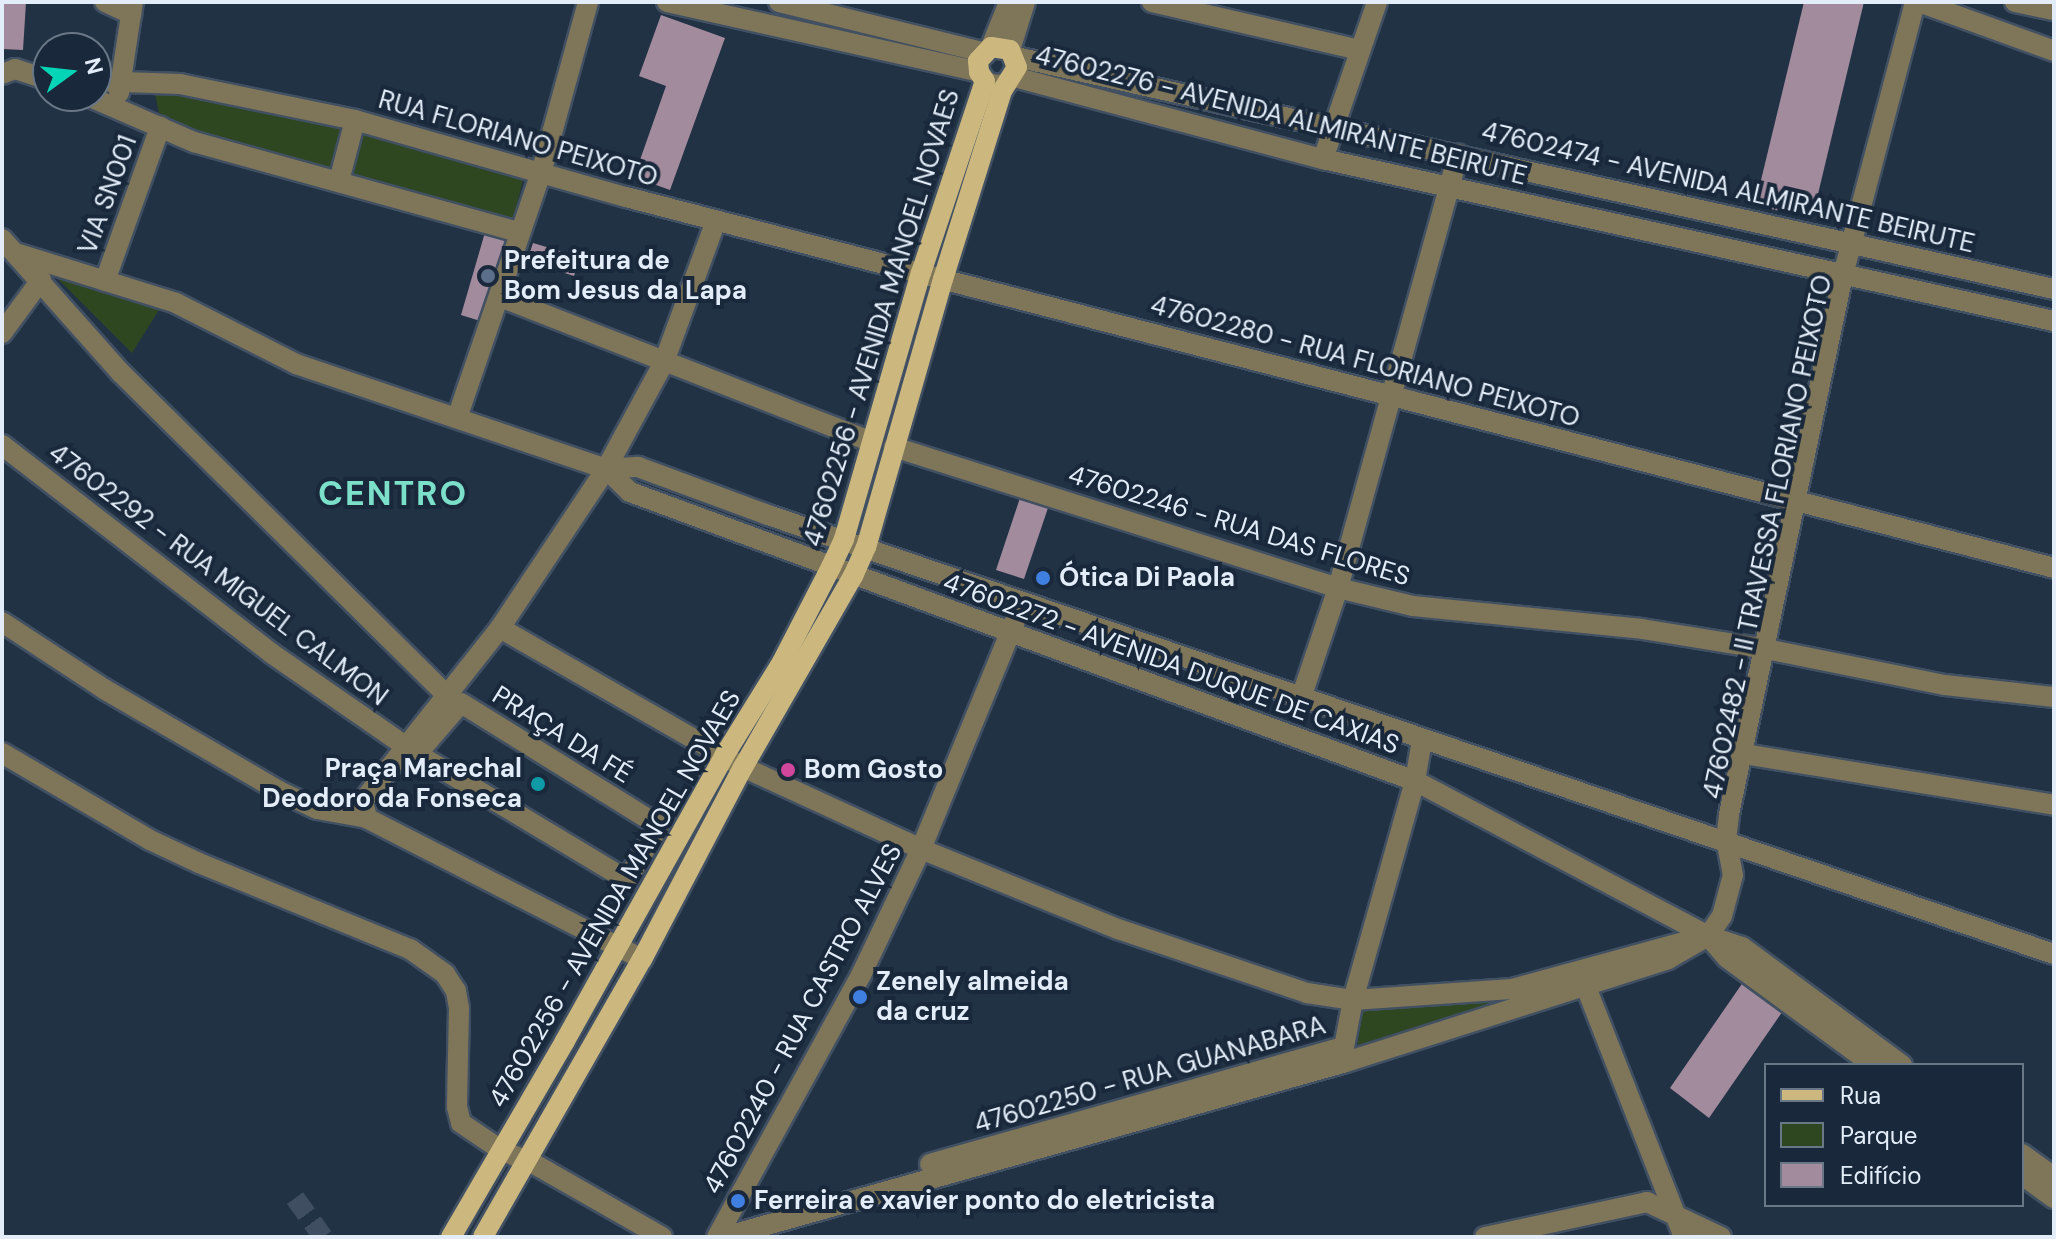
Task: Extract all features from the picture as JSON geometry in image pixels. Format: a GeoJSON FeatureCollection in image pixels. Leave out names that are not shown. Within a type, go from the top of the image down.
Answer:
{"type":"FeatureCollection","features":[{"type":"Feature","properties":{"kind":"main road","name":"47602256 - AVENIDA MANOEL NOVAES"},"geometry":{"type":"LineString","coordinates":[[451,1237],[724,756],[782,662],[831,567],[844,539],[921,273],[952,181],[998,65]]}},
{"type":"Feature","properties":{"kind":"main road","name":"47602256 - AVENIDA MANOEL NOVAES"},"geometry":{"type":"LineString","coordinates":[[483,1237],[642,959],[743,767],[853,576],[866,547],[943,279],[974,186],[998,65]]}},
{"type":"Feature","properties":{"kind":"street"},"geometry":{"type":"LineString","coordinates":[[105,2],[132,8],[116,108]]}},
{"type":"Feature","properties":{"kind":"street"},"geometry":{"type":"LineString","coordinates":[[457,418],[541,173],[588,2]]}},
{"type":"Feature","properties":{"kind":"street","name":"47602276 - AVENIDA ALMIRANTE BEIRUTE"},"geometry":{"type":"LineString","coordinates":[[667,2],[998,65],[1323,159],[2054,321]]}},
{"type":"Feature","properties":{"kind":"street"},"geometry":{"type":"LineString","coordinates":[[779,2],[998,65]]}},
{"type":"Feature","properties":{"kind":"street"},"geometry":{"type":"LineString","coordinates":[[998,65],[1009,2]]}},
{"type":"Feature","properties":{"kind":"street"},"geometry":{"type":"LineString","coordinates":[[998,65],[1025,2]]}},
{"type":"Feature","properties":{"kind":"street"},"geometry":{"type":"LineString","coordinates":[[1152,2],[1360,50]]}},
{"type":"Feature","properties":{"kind":"street"},"geometry":{"type":"LineString","coordinates":[[1323,159],[1332,125],[1377,2]]}},
{"type":"Feature","properties":{"kind":"street"},"geometry":{"type":"LineString","coordinates":[[720,1237],[1586,987],[1668,959],[1708,936],[1722,916],[1733,875],[1726,840],[1853,243],[1917,2],[2054,51]]}},
{"type":"Feature","properties":{"kind":"street"},"geometry":{"type":"LineString","coordinates":[[2015,2],[2054,10]]}},
{"type":"Feature","properties":{"kind":"street","name":"47602474 - AVENIDA ALMIRANTE BEIRUTE"},"geometry":{"type":"LineString","coordinates":[[998,65],[1332,125],[2054,289]]}},
{"type":"Feature","properties":{"kind":"street"},"geometry":{"type":"LineString","coordinates":[[2,74],[15,69],[32,75]]}},
{"type":"Feature","properties":{"kind":"street","name":"RUA FLORIANO PEIXOTO"},"geometry":{"type":"LineString","coordinates":[[112,80],[180,84],[355,120],[716,221],[921,273]]}},
{"type":"Feature","properties":{"kind":"street"},"geometry":{"type":"LineString","coordinates":[[112,106],[194,142],[519,232]]}},
{"type":"Feature","properties":{"kind":"street"},"geometry":{"type":"LineString","coordinates":[[339,181],[355,120]]}},
{"type":"Feature","properties":{"kind":"street","name":"VIA SN001"},"geometry":{"type":"LineString","coordinates":[[105,281],[160,127]]}},
{"type":"Feature","properties":{"kind":"street"},"geometry":{"type":"LineString","coordinates":[[1301,698],[1338,588],[1458,154]]}},
{"type":"Feature","properties":{"kind":"street"},"geometry":{"type":"LineString","coordinates":[[952,181],[974,186]]}},
{"type":"Feature","properties":{"kind":"street"},"geometry":{"type":"LineString","coordinates":[[1699,240],[1706,209]]}},
{"type":"Feature","properties":{"kind":"street"},"geometry":{"type":"LineString","coordinates":[[367,818],[363,801],[414,746],[446,695],[500,628],[606,469],[664,362],[716,221]]}},
{"type":"Feature","properties":{"kind":"street"},"geometry":{"type":"LineString","coordinates":[[2,239],[19,254],[121,373],[446,695]]}},
{"type":"Feature","properties":{"kind":"street","name":"47602272 - AVENIDA DUQUE DE CAXIAS"},"geometry":{"type":"LineString","coordinates":[[19,254],[176,303],[296,364],[606,469],[638,467],[1422,740],[1726,840],[2054,954]]}},
{"type":"Feature","properties":{"kind":"street"},"geometry":{"type":"LineString","coordinates":[[1948,298],[1955,265]]}},
{"type":"Feature","properties":{"kind":"street","name":"47602280 - RUA FLORIANO PEIXOTO"},"geometry":{"type":"LineString","coordinates":[[921,273],[2054,568]]}},
{"type":"Feature","properties":{"kind":"street"},"geometry":{"type":"LineString","coordinates":[[2,333],[41,280]]}},
{"type":"Feature","properties":{"kind":"street"},"geometry":{"type":"LineString","coordinates":[[500,297],[872,442]]}},
{"type":"Feature","properties":{"kind":"street","name":"47602292 - RUA MIGUEL CALMON"},"geometry":{"type":"LineString","coordinates":[[2,445],[271,653],[414,746]]}},
{"type":"Feature","properties":{"kind":"street","name":"47602246 - RUA DAS FLORES"},"geometry":{"type":"LineString","coordinates":[[894,447],[1338,588],[1413,606],[1498,617],[1562,619],[1768,649],[1945,685],[2054,697]]}},
{"type":"Feature","properties":{"kind":"street","name":"47602272 - AVENIDA DUQUE DE CAXIAS"},"geometry":{"type":"LineString","coordinates":[[606,469],[630,492],[1415,781],[1708,936]]}},
{"type":"Feature","properties":{"kind":"street","name":"47602240 - RUA CASTRO ALVES"},"geometry":{"type":"LineString","coordinates":[[720,1237],[861,975],[921,849],[1023,602]]}},
{"type":"Feature","properties":{"kind":"street"},"geometry":{"type":"LineString","coordinates":[[2,622],[104,689],[279,791],[317,809],[367,818],[619,944],[642,959]]}},
{"type":"Feature","properties":{"kind":"street"},"geometry":{"type":"LineString","coordinates":[[500,628],[743,767],[921,849],[1118,929],[1307,993],[1353,1000],[1415,781],[1422,740]]}},
{"type":"Feature","properties":{"kind":"street","name":"PRAÇA DA FÉ"},"geometry":{"type":"LineString","coordinates":[[461,703],[659,826],[627,880],[417,754],[414,746],[461,703]]}},
{"type":"Feature","properties":{"kind":"street"},"geometry":{"type":"LineString","coordinates":[[2,753],[150,840],[410,949],[445,974],[456,991],[459,1008],[457,1107],[461,1123],[501,1150],[662,1237]]}},
{"type":"Feature","properties":{"kind":"street"},"geometry":{"type":"LineString","coordinates":[[1746,755],[2054,805]]}},
{"type":"Feature","properties":{"kind":"street"},"geometry":{"type":"LineString","coordinates":[[1708,936],[1727,958],[1870,1063]]}},
{"type":"Feature","properties":{"kind":"street"},"geometry":{"type":"LineString","coordinates":[[1708,936],[1742,947],[1899,1063]]}},
{"type":"Feature","properties":{"kind":"street","name":"47602250 - RUA GUANABARA"},"geometry":{"type":"LineString","coordinates":[[1345,1055],[1353,1000],[1512,989],[1708,936]]}},
{"type":"Feature","properties":{"kind":"street"},"geometry":{"type":"LineString","coordinates":[[1586,987],[1678,1214],[1684,1237]]}},
{"type":"Feature","properties":{"kind":"street"},"geometry":{"type":"LineString","coordinates":[[2024,1155],[2054,1177]]}},
{"type":"Feature","properties":{"kind":"street"},"geometry":{"type":"LineString","coordinates":[[525,1162],[650,1237]]}},
{"type":"Feature","properties":{"kind":"street"},"geometry":{"type":"LineString","coordinates":[[2024,1176],[2054,1198]]}},
{"type":"Feature","properties":{"kind":"street"},"geometry":{"type":"LineString","coordinates":[[1485,1237],[1647,1202],[1678,1214],[1721,1237]]}},
{"type":"Feature","properties":{"kind":"green space"},"geometry":{"type":"Polygon","coordinates":[[[154,89],[178,90],[525,171],[513,221],[196,130],[159,113],[154,89]]]}},
{"type":"Feature","properties":{"kind":"green space"},"geometry":{"type":"Polygon","coordinates":[[[57,278],[159,310],[132,353],[57,278]]]}},
{"type":"Feature","properties":{"kind":"green space"},"geometry":{"type":"Polygon","coordinates":[[[1502,998],[1498,1005],[1357,1050],[1362,1008],[1502,998]]]}},
{"type":"Feature","properties":{"kind":"building"},"geometry":{"type":"Polygon","coordinates":[[[2,2],[26,2],[23,50],[2,49],[2,2]]]}},
{"type":"Feature","properties":{"kind":"building"},"geometry":{"type":"Polygon","coordinates":[[[1804,2],[1864,2],[1812,219],[1755,205],[1804,2]]]}},
{"type":"Feature","properties":{"kind":"building"},"geometry":{"type":"Polygon","coordinates":[[[661,15],[725,38],[670,190],[634,177],[666,86],[639,76],[661,15]]]}},
{"type":"Feature","properties":{"kind":"building","name":"Prefeitura de Bom Jesus da Lapa"},"geometry":{"type":"Polygon","coordinates":[[[486,229],[515,237],[490,324],[461,315],[486,229]]]}},
{"type":"Feature","properties":{"kind":"building"},"geometry":{"type":"Polygon","coordinates":[[[533,243],[580,257],[574,276],[527,261],[533,243]]]}},
{"type":"Feature","properties":{"kind":"building"},"geometry":{"type":"Polygon","coordinates":[[[1022,492],[1050,502],[1024,579],[996,570],[1022,492]]]}},
{"type":"Feature","properties":{"kind":"building"},"geometry":{"type":"Polygon","coordinates":[[[1746,978],[1787,1005],[1709,1118],[1670,1088],[1746,978]]]}},
{"type":"Feature","properties":{"kind":"tunnel"},"geometry":{"type":"LineString","coordinates":[[295,1198],[323,1237]]}},
{"type":"Feature","properties":{"kind":"place","name":"Prefeitura de Bom Jesus da Lapa"},"geometry":{"type":"Point","coordinates":[488,276]}},
{"type":"Feature","properties":{"kind":"place","name":"Ótica Di Paola"},"geometry":{"type":"Point","coordinates":[1043,578]}},
{"type":"Feature","properties":{"kind":"place","name":"Bom Gosto"},"geometry":{"type":"Point","coordinates":[788,770]}},
{"type":"Feature","properties":{"kind":"place","name":"Praça Marechal Deodoro da Fonseca"},"geometry":{"type":"Point","coordinates":[538,784]}},
{"type":"Feature","properties":{"kind":"place","name":"Zenely almeida da cruz"},"geometry":{"type":"Point","coordinates":[860,997]}},
{"type":"Feature","properties":{"kind":"place","name":"Ferreira e xavier ponto do eletricista"},"geometry":{"type":"Point","coordinates":[738,1201]}},
{"type":"Feature","properties":{"kind":"district","name":"CENTRO"},"geometry":{"type":"Point","coordinates":[393,494]}}]}
